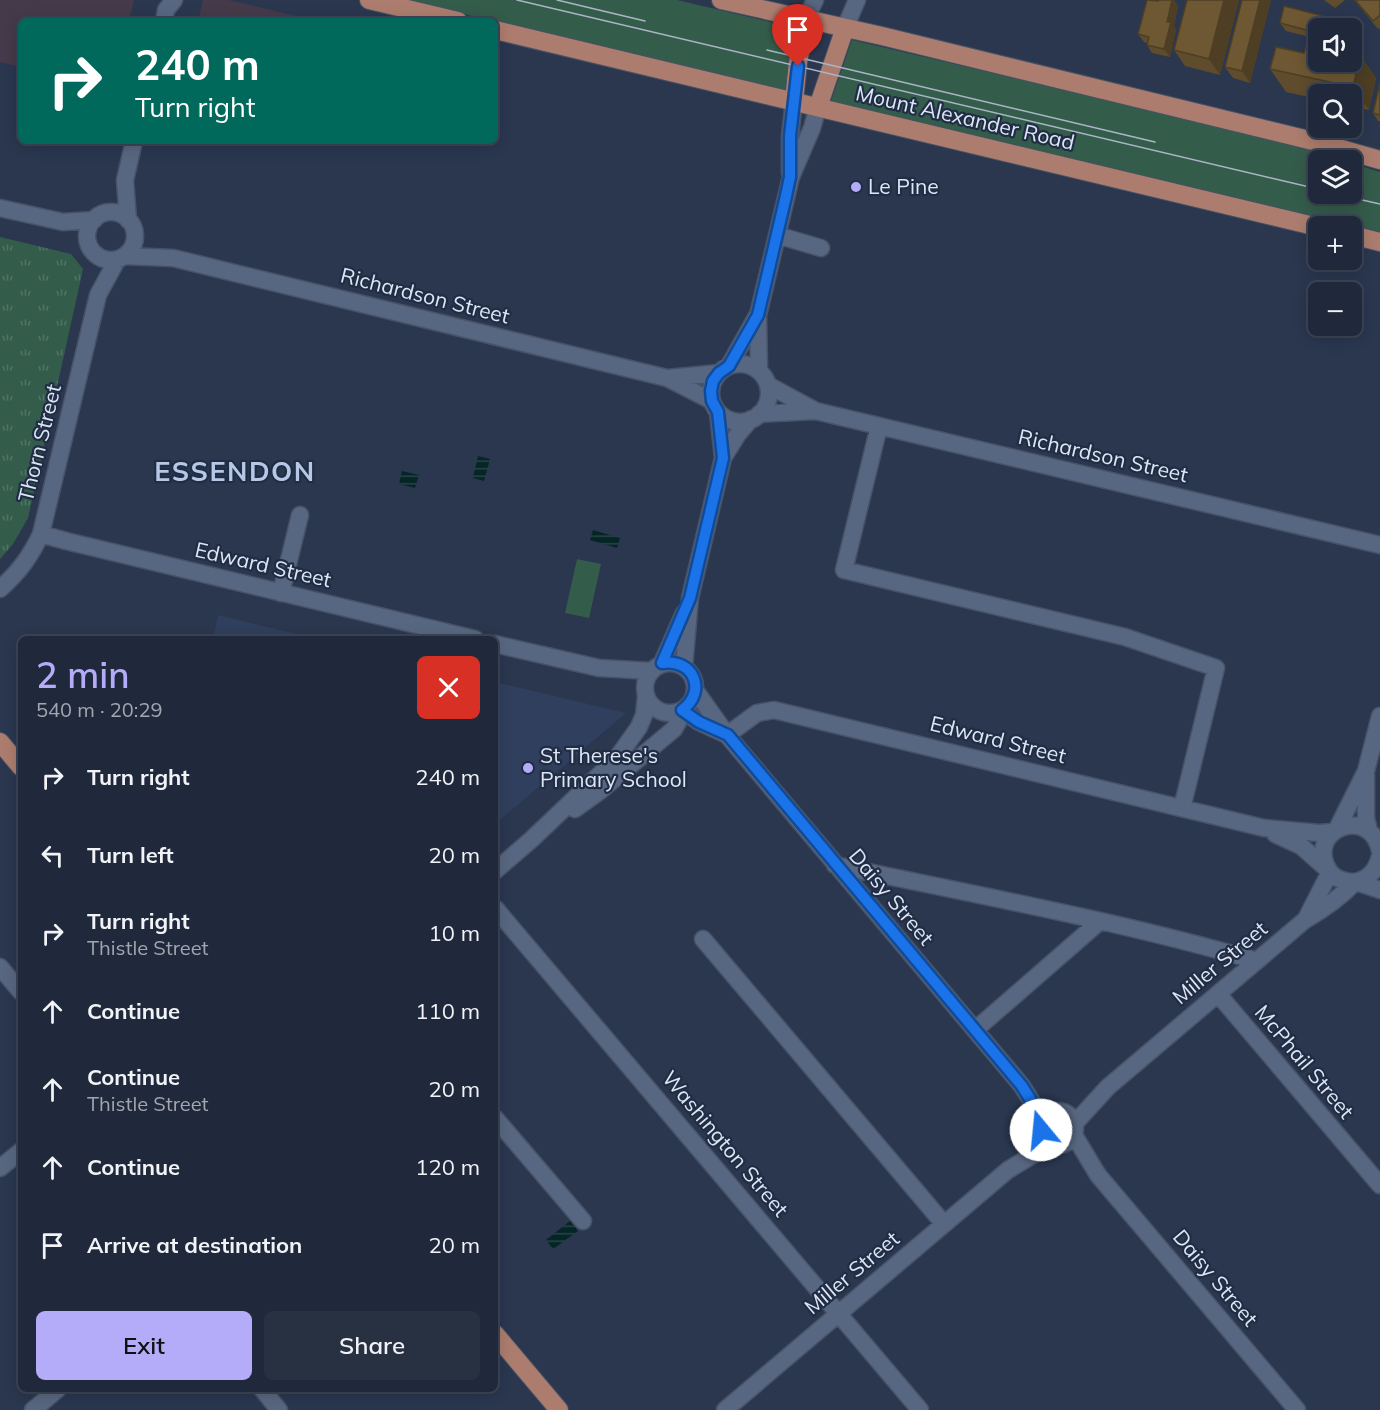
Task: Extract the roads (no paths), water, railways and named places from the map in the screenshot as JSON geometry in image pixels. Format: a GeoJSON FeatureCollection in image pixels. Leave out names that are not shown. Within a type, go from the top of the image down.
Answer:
{"type":"FeatureCollection","features":[{"type":"Feature","properties":{"kind":"main road"},"geometry":{"type":"LineString","coordinates":[[369,0],[445,18]]}},
{"type":"Feature","properties":{"kind":"main road"},"geometry":{"type":"LineString","coordinates":[[721,0],[1317,142],[1380,160]]}},
{"type":"Feature","properties":{"kind":"main road"},"geometry":{"type":"LineString","coordinates":[[794,101],[806,19]]}},
{"type":"Feature","properties":{"kind":"main road"},"geometry":{"type":"LineString","coordinates":[[818,107],[845,28]]}},
{"type":"Feature","properties":{"kind":"main road","name":"Mount Alexander Road"},"geometry":{"type":"LineString","coordinates":[[498,31],[1308,225]]}},
{"type":"Feature","properties":{"kind":"main road"},"geometry":{"type":"LineString","coordinates":[[1362,238],[1380,242]]}},
{"type":"Feature","properties":{"kind":"main road"},"geometry":{"type":"LineString","coordinates":[[0,742],[18,763]]}},
{"type":"Feature","properties":{"kind":"main road"},"geometry":{"type":"LineString","coordinates":[[498,1338],[559,1410]]}},
{"type":"Feature","properties":{"kind":"street"},"geometry":{"type":"LineString","coordinates":[[806,19],[816,0]]}},
{"type":"Feature","properties":{"kind":"street"},"geometry":{"type":"LineString","coordinates":[[845,28],[857,0]]}},
{"type":"Feature","properties":{"kind":"street"},"geometry":{"type":"LineString","coordinates":[[790,177],[790,136],[794,101]]}},
{"type":"Feature","properties":{"kind":"street"},"geometry":{"type":"LineString","coordinates":[[759,371],[758,315],[790,177],[812,128],[818,107]]}},
{"type":"Feature","properties":{"kind":"street"},"geometry":{"type":"LineString","coordinates":[[63,222],[109,260],[120,258],[133,244],[135,236],[128,220],[125,180],[133,144]]}},
{"type":"Feature","properties":{"kind":"street"},"geometry":{"type":"LineString","coordinates":[[91,247],[87,232],[125,180]]}},
{"type":"Feature","properties":{"kind":"street"},"geometry":{"type":"LineString","coordinates":[[0,208],[63,222],[117,213],[128,220]]}},
{"type":"Feature","properties":{"kind":"street"},"geometry":{"type":"LineString","coordinates":[[777,235],[821,248]]}},
{"type":"Feature","properties":{"kind":"street","name":"Richardson Street"},"geometry":{"type":"LineString","coordinates":[[135,236],[173,258]]}},
{"type":"Feature","properties":{"kind":"street","name":"Thorn Street"},"geometry":{"type":"LineString","coordinates":[[91,247],[98,295]]}},
{"type":"Feature","properties":{"kind":"street","name":"Thorn Street"},"geometry":{"type":"LineString","coordinates":[[0,589],[30,556],[41,534],[98,295],[120,258]]}},
{"type":"Feature","properties":{"kind":"street","name":"Richardson Street"},"geometry":{"type":"LineString","coordinates":[[120,258],[173,258],[667,378],[715,406]]}},
{"type":"Feature","properties":{"kind":"street"},"geometry":{"type":"LineString","coordinates":[[723,458],[711,391],[713,381],[724,369],[758,315]]}},
{"type":"Feature","properties":{"kind":"street"},"geometry":{"type":"LineString","coordinates":[[684,667],[690,598],[723,458],[737,436],[768,401],[768,385],[759,371],[745,364],[724,369]]}},
{"type":"Feature","properties":{"kind":"street","name":"Richardson Street"},"geometry":{"type":"LineString","coordinates":[[667,378],[724,369]]}},
{"type":"Feature","properties":{"kind":"street","name":"Richardson Street"},"geometry":{"type":"LineString","coordinates":[[768,385],[816,411],[1380,545]]}},
{"type":"Feature","properties":{"kind":"street"},"geometry":{"type":"LineString","coordinates":[[715,406],[725,418],[733,421],[755,417]]}},
{"type":"Feature","properties":{"kind":"street","name":"Richardson Street"},"geometry":{"type":"LineString","coordinates":[[755,417],[816,411]]}},
{"type":"Feature","properties":{"kind":"street"},"geometry":{"type":"LineString","coordinates":[[879,426],[844,570],[1125,637],[1216,668],[1182,808]]}},
{"type":"Feature","properties":{"kind":"street"},"geometry":{"type":"LineString","coordinates":[[281,593],[300,515]]}},
{"type":"Feature","properties":{"kind":"street","name":"Edward Street"},"geometry":{"type":"LineString","coordinates":[[41,534],[462,636]]}},
{"type":"Feature","properties":{"kind":"street"},"geometry":{"type":"LineString","coordinates":[[498,868],[617,758],[630,742],[645,715],[647,676],[657,667],[690,598]]}},
{"type":"Feature","properties":{"kind":"street"},"geometry":{"type":"LineString","coordinates":[[498,645],[599,668],[657,667],[670,662],[684,667],[693,677],[695,690],[691,702],[681,710],[663,712],[649,703],[645,692],[599,668]]}},
{"type":"Feature","properties":{"kind":"street","name":"Daisy Street"},"geometry":{"type":"LineString","coordinates":[[695,690],[728,735],[835,865],[1297,1410]]}},
{"type":"Feature","properties":{"kind":"street"},"geometry":{"type":"LineString","coordinates":[[532,839],[600,791],[666,736],[678,722],[681,710]]}},
{"type":"Feature","properties":{"kind":"street","name":"Daisy Street"},"geometry":{"type":"LineString","coordinates":[[681,710],[699,722],[728,735]]}},
{"type":"Feature","properties":{"kind":"street","name":"Edward Street"},"geometry":{"type":"LineString","coordinates":[[728,735],[757,713],[774,710],[1264,828],[1319,833],[1353,825],[1369,831]]}},
{"type":"Feature","properties":{"kind":"street"},"geometry":{"type":"LineString","coordinates":[[1329,871],[1323,857],[1324,848],[1366,771],[1380,716]]}},
{"type":"Feature","properties":{"kind":"street"},"geometry":{"type":"LineString","coordinates":[[1366,771],[1366,818],[1369,831],[1377,840],[1380,851]]}},
{"type":"Feature","properties":{"kind":"street","name":"Edward Street"},"geometry":{"type":"LineString","coordinates":[[1264,828],[1301,846],[1341,880],[1380,890]]}},
{"type":"Feature","properties":{"kind":"street","name":"Miller Street"},"geometry":{"type":"LineString","coordinates":[[725,1410],[1305,920],[1326,909],[1356,882],[1374,872],[1380,859]]}},
{"type":"Feature","properties":{"kind":"street"},"geometry":{"type":"LineString","coordinates":[[835,865],[1099,922],[1257,961]]}},
{"type":"Feature","properties":{"kind":"street","name":"Miller Street"},"geometry":{"type":"LineString","coordinates":[[1305,920],[1329,871]]}},
{"type":"Feature","properties":{"kind":"street","name":"Washington Street"},"geometry":{"type":"LineString","coordinates":[[498,912],[921,1410]]}},
{"type":"Feature","properties":{"kind":"street"},"geometry":{"type":"LineString","coordinates":[[975,1030],[1099,922]]}},
{"type":"Feature","properties":{"kind":"street"},"geometry":{"type":"LineString","coordinates":[[703,939],[944,1224]]}},
{"type":"Feature","properties":{"kind":"street"},"geometry":{"type":"LineString","coordinates":[[0,967],[18,988]]}},
{"type":"Feature","properties":{"kind":"street","name":"McPhail Street"},"geometry":{"type":"LineString","coordinates":[[1218,994],[1380,1185]]}},
{"type":"Feature","properties":{"kind":"street"},"geometry":{"type":"LineString","coordinates":[[498,1122],[583,1221]]}},
{"type":"Feature","properties":{"kind":"street"},"geometry":{"type":"LineString","coordinates":[[0,1168],[18,1153]]}},
{"type":"Feature","properties":{"kind":"street"},"geometry":{"type":"LineString","coordinates":[[33,1410],[54,1392]]}},
{"type":"Feature","properties":{"kind":"street"},"geometry":{"type":"LineString","coordinates":[[264,1392],[279,1410]]}},
{"type":"Feature","properties":{"kind":"tram line"},"geometry":{"type":"LineString","coordinates":[[517,0],[1308,187]]}},
{"type":"Feature","properties":{"kind":"tram line"},"geometry":{"type":"LineString","coordinates":[[557,0],[645,21]]}},
{"type":"Feature","properties":{"kind":"tram line"},"geometry":{"type":"LineString","coordinates":[[767,50],[1155,142]]}},
{"type":"Feature","properties":{"kind":"tram line"},"geometry":{"type":"LineString","coordinates":[[1362,200],[1380,204]]}},
{"type":"Feature","properties":{"kind":"place","name":"Le Pine"},"geometry":{"type":"Point","coordinates":[856,187]}},
{"type":"Feature","properties":{"kind":"place","name":"St Therese's Primary School"},"geometry":{"type":"Point","coordinates":[528,768]}},
{"type":"Feature","properties":{"kind":"district","name":"ESSENDON"},"geometry":{"type":"Point","coordinates":[235,472]}}]}
